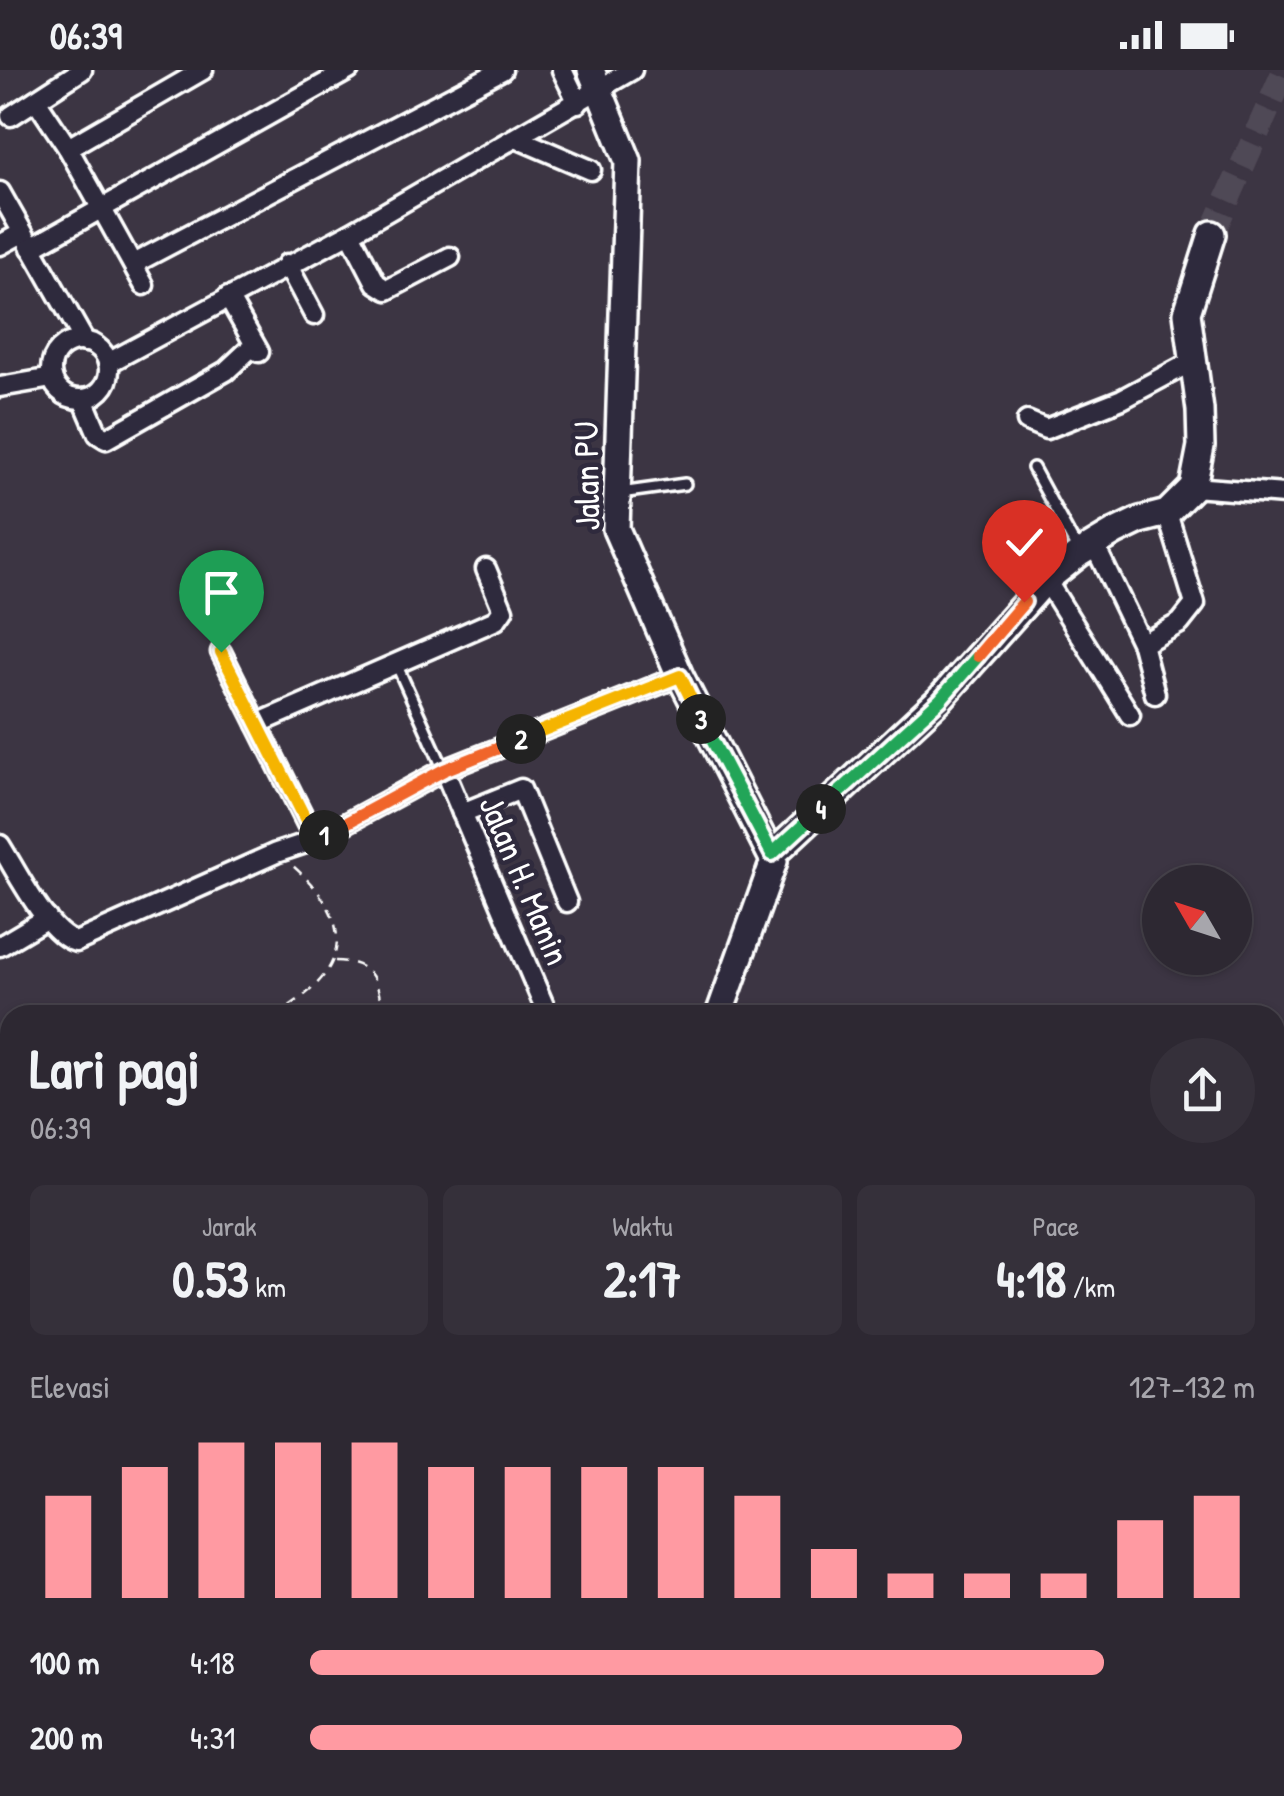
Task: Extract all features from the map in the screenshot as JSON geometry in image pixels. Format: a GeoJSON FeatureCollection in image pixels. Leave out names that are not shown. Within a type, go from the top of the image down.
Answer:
{"type":"FeatureCollection","features":[{"type":"Feature","properties":{"kind":"street"},"geometry":{"type":"LineString","coordinates":[[10,116],[82,70]]}},
{"type":"Feature","properties":{"kind":"street"},"geometry":{"type":"LineString","coordinates":[[68,148],[201,70]]}},
{"type":"Feature","properties":{"kind":"street"},"geometry":{"type":"LineString","coordinates":[[0,245],[27,240],[103,210],[349,70]]}},
{"type":"Feature","properties":{"kind":"street"},"geometry":{"type":"LineString","coordinates":[[134,264],[502,70]]}},
{"type":"Feature","properties":{"kind":"street"},"geometry":{"type":"LineString","coordinates":[[562,70],[590,88]]}},
{"type":"Feature","properties":{"kind":"street"},"geometry":{"type":"LineString","coordinates":[[108,363],[350,233],[516,138],[590,88],[632,70]]}},
{"type":"Feature","properties":{"kind":"street","name":"Jalan PU"},"geometry":{"type":"LineString","coordinates":[[590,88],[628,161],[616,529],[680,676],[772,854]]}},
{"type":"Feature","properties":{"kind":"street"},"geometry":{"type":"LineString","coordinates":[[36,100],[68,148],[144,285]]}},
{"type":"Feature","properties":{"kind":"street"},"geometry":{"type":"LineString","coordinates":[[516,138],[591,170]]}},
{"type":"Feature","properties":{"kind":"street"},"geometry":{"type":"LineString","coordinates":[[0,192],[85,342]]}},
{"type":"Feature","properties":{"kind":"street"},"geometry":{"type":"LineString","coordinates":[[350,233],[380,288],[386,290],[450,257]]}},
{"type":"Feature","properties":{"kind":"street"},"geometry":{"type":"LineString","coordinates":[[723,1005],[772,874],[772,854],[940,700],[1046,580],[1087,549],[1140,520],[1166,513],[1192,488],[1202,446],[1188,312],[1212,234]]}},
{"type":"Feature","properties":{"kind":"street"},"geometry":{"type":"LineString","coordinates":[[287,264],[314,315]]}},
{"type":"Feature","properties":{"kind":"street"},"geometry":{"type":"LineString","coordinates":[[83,399],[98,434],[106,439],[226,371],[257,349],[228,296]]}},
{"type":"Feature","properties":{"kind":"street"},"geometry":{"type":"LineString","coordinates":[[85,342],[100,349],[108,363],[104,386],[83,399],[75,399],[60,392],[52,378],[56,354],[69,344],[85,342]]}},
{"type":"Feature","properties":{"kind":"street"},"geometry":{"type":"LineString","coordinates":[[1027,421],[1046,429],[1122,399],[1193,361]]}},
{"type":"Feature","properties":{"kind":"street"},"geometry":{"type":"LineString","coordinates":[[0,387],[52,378]]}},
{"type":"Feature","properties":{"kind":"street"},"geometry":{"type":"LineString","coordinates":[[1192,488],[1284,494]]}},
{"type":"Feature","properties":{"kind":"street"},"geometry":{"type":"LineString","coordinates":[[1142,644],[1180,623],[1195,604],[1166,513]]}},
{"type":"Feature","properties":{"kind":"street"},"geometry":{"type":"LineString","coordinates":[[1087,549],[1142,644],[1155,694]]}},
{"type":"Feature","properties":{"kind":"street"},"geometry":{"type":"LineString","coordinates":[[258,724],[496,620],[503,610],[486,569]]}},
{"type":"Feature","properties":{"kind":"street"},"geometry":{"type":"LineString","coordinates":[[1046,580],[1130,715]]}},
{"type":"Feature","properties":{"kind":"street"},"geometry":{"type":"LineString","coordinates":[[221,652],[316,840]]}},
{"type":"Feature","properties":{"kind":"street"},"geometry":{"type":"LineString","coordinates":[[0,845],[46,918],[66,938],[76,942],[316,840],[444,770],[680,676]]}},
{"type":"Feature","properties":{"kind":"street","name":"Jalan H. Manin"},"geometry":{"type":"LineString","coordinates":[[444,770],[544,1005]]}},
{"type":"Feature","properties":{"kind":"street"},"geometry":{"type":"LineString","coordinates":[[462,813],[520,788],[567,902]]}},
{"type":"Feature","properties":{"kind":"street"},"geometry":{"type":"LineString","coordinates":[[0,946],[46,918]]}},
{"type":"Feature","properties":{"kind":"lane"},"geometry":{"type":"LineString","coordinates":[[1033,468],[1087,549]]}},
{"type":"Feature","properties":{"kind":"lane"},"geometry":{"type":"LineString","coordinates":[[618,494],[684,484]]}},
{"type":"Feature","properties":{"kind":"lane"},"geometry":{"type":"LineString","coordinates":[[398,668],[444,770]]}},
{"type":"Feature","properties":{"kind":"path"},"geometry":{"type":"LineString","coordinates":[[1025,534],[1035,548],[1046,580]]}},
{"type":"Feature","properties":{"kind":"path"},"geometry":{"type":"LineString","coordinates":[[276,854],[302,875],[325,902],[338,939],[334,961],[302,1000],[293,1005]]}},
{"type":"Feature","properties":{"kind":"path"},"geometry":{"type":"LineString","coordinates":[[334,961],[365,966],[372,974],[381,1005]]}},
{"type":"Feature","properties":{"kind":"tunnel"},"geometry":{"type":"LineString","coordinates":[[1212,234],[1284,72]]}},
{"type":"Feature","properties":{"kind":"route"},"geometry":{"type":"LineString","coordinates":[[221,652],[316,840],[444,770],[680,676],[772,854],[940,700],[1024,602]]}}]}
